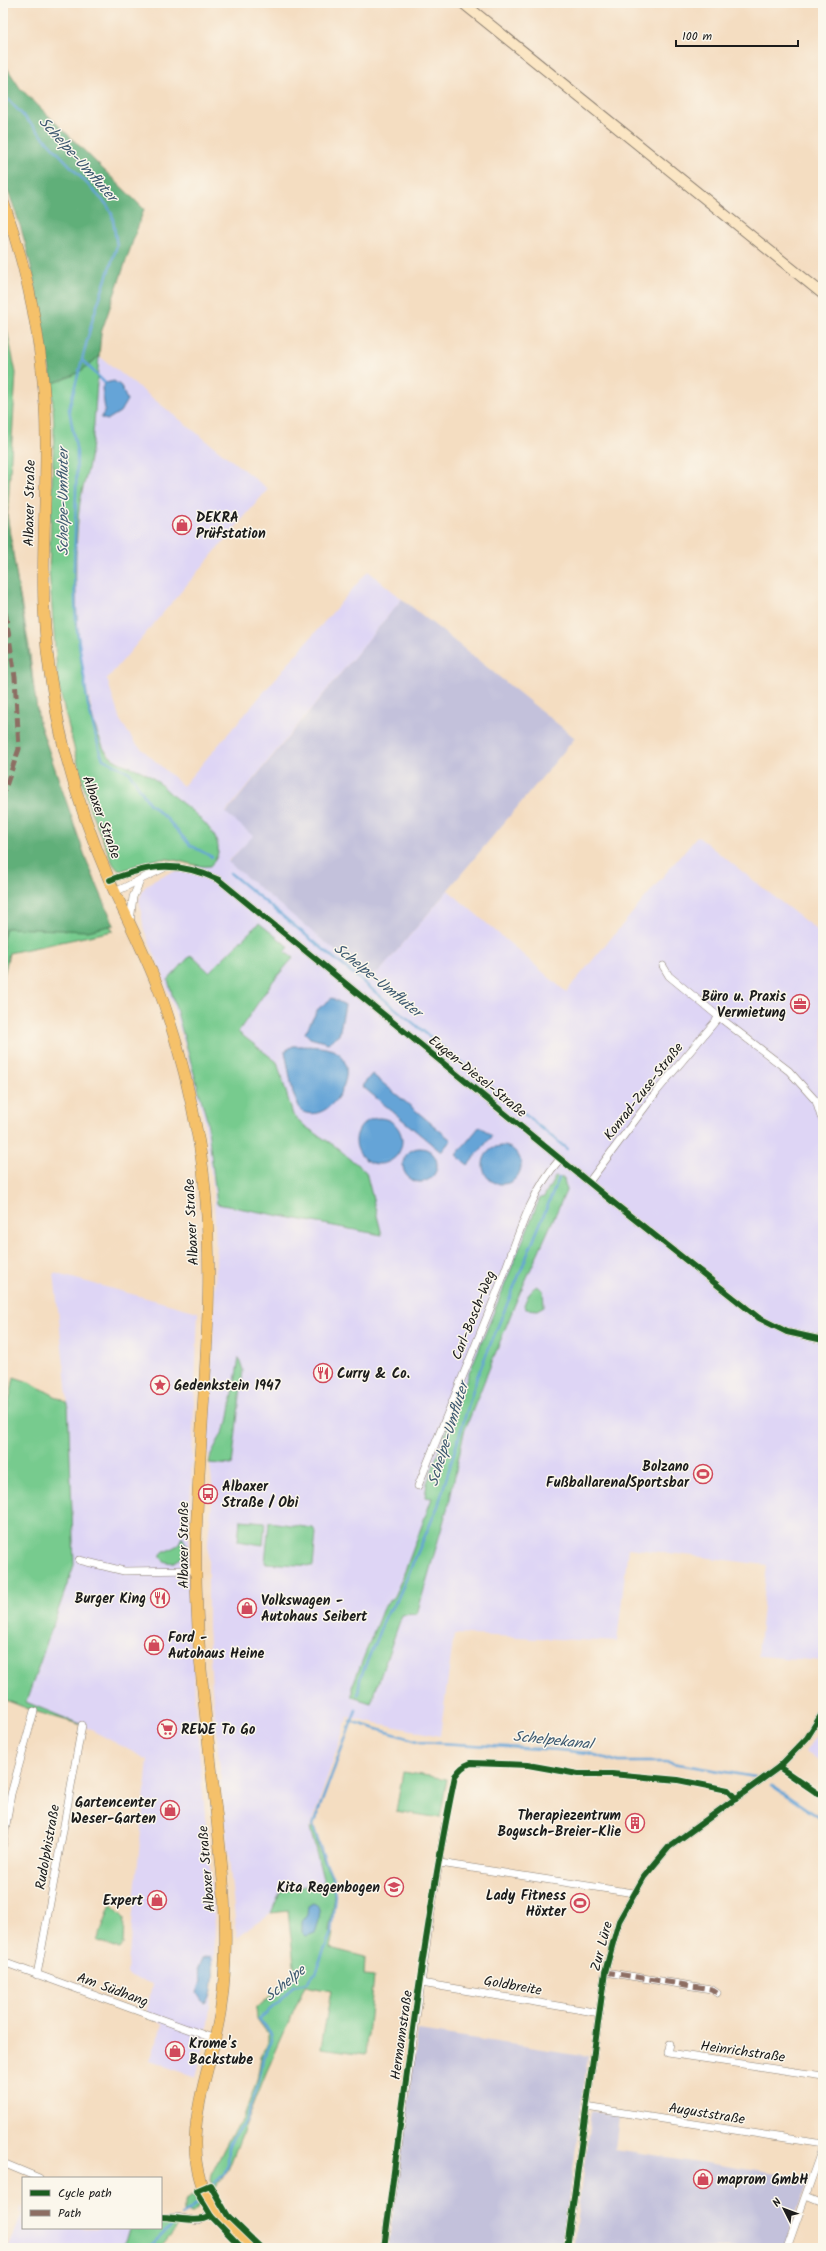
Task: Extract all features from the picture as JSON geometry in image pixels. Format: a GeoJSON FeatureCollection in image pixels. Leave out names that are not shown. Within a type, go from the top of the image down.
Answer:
{"type":"FeatureCollection","features":[{"type":"Feature","properties":{"kind":"main road","name":"Albaxer Straße"},"geometry":{"type":"LineString","coordinates":[[3,201],[29,288],[40,354],[46,434],[44,609],[53,694],[77,795],[115,892],[160,994],[180,1055],[195,1118],[204,1183],[208,1280],[199,1460],[197,1570],[203,1689],[226,1925],[225,1977],[215,2039],[195,2127],[194,2156],[205,2192],[216,2212],[253,2248]]}},
{"type":"Feature","properties":{"kind":"street"},"geometry":{"type":"LineString","coordinates":[[463,3],[823,294]]}},
{"type":"Feature","properties":{"kind":"street","name":"Eugen-Diesel-Straße"},"geometry":{"type":"LineString","coordinates":[[115,892],[157,871],[172,866]]}},
{"type":"Feature","properties":{"kind":"street","name":"Eugen-Diesel-Straße"},"geometry":{"type":"LineString","coordinates":[[110,880],[153,867],[172,866],[198,870],[219,880],[560,1159],[759,1318],[787,1332],[823,1340]]}},
{"type":"Feature","properties":{"kind":"street"},"geometry":{"type":"LineString","coordinates":[[130,924],[132,901],[141,879]]}},
{"type":"Feature","properties":{"kind":"street"},"geometry":{"type":"LineString","coordinates":[[663,966],[669,976],[718,1017],[789,1071],[816,1101],[821,1117]]}},
{"type":"Feature","properties":{"kind":"street","name":"Konrad-Zuse-Straße"},"geometry":{"type":"LineString","coordinates":[[589,1182],[660,1087],[718,1017]]}},
{"type":"Feature","properties":{"kind":"street","name":"Carl-Bosch-Weg"},"geometry":{"type":"LineString","coordinates":[[418,1486],[498,1291],[526,1215],[543,1181],[560,1159]]}},
{"type":"Feature","properties":{"kind":"street"},"geometry":{"type":"LineString","coordinates":[[80,1560],[124,1571],[197,1570]]}},
{"type":"Feature","properties":{"kind":"street"},"geometry":{"type":"LineString","coordinates":[[3,1844],[11,1794],[34,1711]]}},
{"type":"Feature","properties":{"kind":"street","name":"Zur Lüre"},"geometry":{"type":"LineString","coordinates":[[567,2248],[605,1972],[619,1921],[644,1877],[669,1847],[758,1782],[796,1751],[807,1738],[823,1712]]}},
{"type":"Feature","properties":{"kind":"street","name":"Rudolphistraße"},"geometry":{"type":"LineString","coordinates":[[37,1974],[82,1724]]}},
{"type":"Feature","properties":{"kind":"street","name":"Hermannstraße"},"geometry":{"type":"LineString","coordinates":[[384,2248],[430,1919],[445,1826]]}},
{"type":"Feature","properties":{"kind":"street"},"geometry":{"type":"LineString","coordinates":[[440,1863],[634,1893]]}},
{"type":"Feature","properties":{"kind":"street","name":"Am Südhang"},"geometry":{"type":"LineString","coordinates":[[3,1962],[215,2039]]}},
{"type":"Feature","properties":{"kind":"street","name":"Zur Lüre"},"geometry":{"type":"LineString","coordinates":[[605,1972],[711,1990],[717,1993]]}},
{"type":"Feature","properties":{"kind":"street","name":"Goldbreite"},"geometry":{"type":"LineString","coordinates":[[421,1983],[600,2013]]}},
{"type":"Feature","properties":{"kind":"street","name":"Heinrichstraße"},"geometry":{"type":"LineString","coordinates":[[670,2044],[668,2053],[823,2076]]}},
{"type":"Feature","properties":{"kind":"street","name":"Auguststraße"},"geometry":{"type":"LineString","coordinates":[[586,2107],[823,2145]]}},
{"type":"Feature","properties":{"kind":"street"},"geometry":{"type":"LineString","coordinates":[[787,2248],[823,2145]]}},
{"type":"Feature","properties":{"kind":"street"},"geometry":{"type":"LineString","coordinates":[[3,2163],[37,2177]]}},
{"type":"Feature","properties":{"kind":"street"},"geometry":{"type":"LineString","coordinates":[[806,2196],[823,2203]]}},
{"type":"Feature","properties":{"kind":"street"},"geometry":{"type":"LineString","coordinates":[[162,2217],[188,2218],[199,2221],[205,2220],[216,2212]]}},
{"type":"Feature","properties":{"kind":"shaded area"},"geometry":{"type":"Polygon","coordinates":[[[99,356],[268,489],[107,679],[120,720],[135,743],[183,786],[368,571],[402,599],[226,812],[254,836],[228,861],[380,971],[448,890],[566,992],[697,836],[823,935],[823,1661],[758,1656],[767,1565],[628,1548],[617,1642],[454,1634],[440,1736],[348,1717],[310,1828],[324,1883],[281,1890],[271,1913],[237,1937],[213,1702],[208,1627],[208,1540],[213,1490],[207,1445],[213,1345],[216,1256],[214,1198],[204,1120],[185,1047],[163,975],[144,930],[139,900],[144,888],[155,879],[170,873],[214,862],[146,773],[129,768],[113,758],[104,749],[95,727],[82,664],[77,618],[76,557],[80,502],[90,460],[99,356]]]}},
{"type":"Feature","properties":{"kind":"shaded area"},"geometry":{"type":"Polygon","coordinates":[[[402,599],[575,738],[380,971],[366,976],[228,862],[253,836],[226,813],[402,599]]]}},
{"type":"Feature","properties":{"kind":"shaded area"},"geometry":{"type":"Polygon","coordinates":[[[54,1273],[198,1312],[189,1536],[190,1617],[188,1637],[194,1662],[195,1703],[215,1925],[214,1976],[206,2038],[196,2077],[150,2061],[163,2023],[146,2016],[152,1984],[127,1974],[148,1760],[82,1725],[26,1702],[74,1565],[68,1403],[54,1273]]]}},
{"type":"Feature","properties":{"kind":"shaded area"},"geometry":{"type":"Polygon","coordinates":[[[823,1725],[823,1762],[805,1752],[823,1725]]]}},
{"type":"Feature","properties":{"kind":"shaded area"},"geometry":{"type":"Polygon","coordinates":[[[418,2030],[588,2056],[563,2248],[388,2248],[418,2030]]]}},
{"type":"Feature","properties":{"kind":"shaded area"},"geometry":{"type":"Polygon","coordinates":[[[591,2111],[619,2116],[615,2149],[808,2179],[784,2248],[573,2248],[591,2111]]]}},
{"type":"Feature","properties":{"kind":"shaded area"},"geometry":{"type":"Polygon","coordinates":[[[22,2206],[22,2213],[19,2212],[22,2206]]]}},
{"type":"Feature","properties":{"kind":"shaded area"},"geometry":{"type":"Polygon","coordinates":[[[22,2213],[22,2229],[130,2229],[121,2248],[8,2248],[22,2213]]]}},
{"type":"Feature","properties":{"kind":"green space"},"geometry":{"type":"Polygon","coordinates":[[[3,62],[20,88],[144,209],[101,333],[99,356],[77,373],[66,379],[52,383],[39,306],[28,254],[13,204],[3,180],[3,62]]]}},
{"type":"Feature","properties":{"kind":"green space"},"geometry":{"type":"Polygon","coordinates":[[[3,311],[16,373],[7,524],[29,646],[39,733],[102,912],[113,931],[9,953],[3,980],[3,311]]]}},
{"type":"Feature","properties":{"kind":"green space"},"geometry":{"type":"Polygon","coordinates":[[[99,356],[92,446],[80,502],[77,529],[76,593],[81,661],[86,693],[94,722],[103,747],[107,753],[116,761],[149,775],[190,809],[208,827],[215,837],[218,846],[217,856],[210,866],[200,866],[161,859],[122,871],[118,870],[113,864],[89,807],[58,684],[49,571],[54,430],[52,383],[66,379],[77,373],[99,356]]]}},
{"type":"Feature","properties":{"kind":"green space"},"geometry":{"type":"Polygon","coordinates":[[[3,488],[39,722],[86,859],[114,925],[88,931],[6,928],[3,939],[3,488]]]}},
{"type":"Feature","properties":{"kind":"green space"},"geometry":{"type":"Polygon","coordinates":[[[259,923],[289,947],[285,952],[293,958],[273,981],[238,1032],[277,1062],[293,1115],[306,1127],[335,1146],[366,1172],[382,1235],[217,1204],[207,1120],[168,980],[191,955],[209,972],[259,923]]]}},
{"type":"Feature","properties":{"kind":"green space"},"geometry":{"type":"Polygon","coordinates":[[[555,1177],[564,1178],[566,1191],[515,1304],[464,1432],[450,1499],[417,1614],[402,1615],[371,1703],[352,1697],[352,1687],[383,1608],[394,1596],[402,1579],[432,1498],[425,1497],[427,1483],[453,1413],[540,1198],[544,1197],[555,1177]]]}},
{"type":"Feature","properties":{"kind":"green space"},"geometry":{"type":"Polygon","coordinates":[[[537,1286],[543,1290],[544,1306],[537,1310],[526,1309],[524,1305],[527,1297],[537,1286]]]}},
{"type":"Feature","properties":{"kind":"green space"},"geometry":{"type":"Polygon","coordinates":[[[239,1358],[243,1370],[232,1465],[209,1463],[211,1454],[228,1422],[239,1358]]]}},
{"type":"Feature","properties":{"kind":"green space"},"geometry":{"type":"Polygon","coordinates":[[[14,1377],[29,1382],[68,1403],[74,1565],[26,1702],[82,1725],[34,1711],[3,1699],[3,1431],[14,1377]]]}},
{"type":"Feature","properties":{"kind":"green space"},"geometry":{"type":"Polygon","coordinates":[[[240,1520],[265,1522],[263,1545],[238,1541],[240,1520]]]}},
{"type":"Feature","properties":{"kind":"green space"},"geometry":{"type":"Polygon","coordinates":[[[269,1522],[313,1528],[316,1532],[313,1566],[265,1563],[269,1522]]]}},
{"type":"Feature","properties":{"kind":"green space"},"geometry":{"type":"Polygon","coordinates":[[[182,1537],[188,1548],[180,1558],[176,1561],[168,1562],[161,1558],[161,1554],[178,1545],[182,1537]]]}},
{"type":"Feature","properties":{"kind":"green space"},"geometry":{"type":"Polygon","coordinates":[[[403,1772],[447,1779],[440,1818],[396,1811],[403,1772]]]}},
{"type":"Feature","properties":{"kind":"green space"},"geometry":{"type":"Polygon","coordinates":[[[310,1828],[314,1828],[318,1848],[331,1877],[334,1894],[329,1931],[333,1933],[330,1948],[365,1957],[364,1976],[374,1977],[366,2054],[321,2048],[331,1991],[305,1986],[266,2073],[228,2170],[214,2190],[210,2180],[211,2175],[232,2133],[243,2119],[257,2080],[261,2056],[268,2043],[268,2034],[257,2019],[256,2009],[295,1973],[288,1911],[271,1913],[281,1890],[324,1883],[310,1828]]]}},
{"type":"Feature","properties":{"kind":"green space"},"geometry":{"type":"Polygon","coordinates":[[[111,1905],[124,1918],[123,1945],[120,1949],[97,1941],[111,1905]]]}},
{"type":"Feature","properties":{"kind":"green space"},"geometry":{"type":"Polygon","coordinates":[[[191,2196],[194,2196],[199,2206],[192,2213],[184,2212],[184,2201],[191,2196]]]}},
{"type":"Feature","properties":{"kind":"green space"},"geometry":{"type":"Polygon","coordinates":[[[162,2223],[181,2223],[162,2246],[157,2248],[121,2248],[130,2229],[162,2229],[162,2223]]]}},
{"type":"Feature","properties":{"kind":"water"},"geometry":{"type":"Polygon","coordinates":[[[114,381],[121,386],[127,400],[120,412],[107,420],[101,418],[105,410],[102,388],[105,383],[114,381]]]}},
{"type":"Feature","properties":{"kind":"water"},"geometry":{"type":"Polygon","coordinates":[[[332,998],[345,1005],[339,1035],[328,1043],[310,1038],[305,1033],[318,1009],[332,998]]]}},
{"type":"Feature","properties":{"kind":"water"},"geometry":{"type":"Polygon","coordinates":[[[293,1046],[330,1049],[341,1055],[346,1065],[346,1077],[342,1090],[325,1110],[313,1114],[301,1111],[293,1093],[285,1051],[293,1046]]]}},
{"type":"Feature","properties":{"kind":"water"},"geometry":{"type":"Polygon","coordinates":[[[372,1074],[451,1140],[441,1152],[362,1086],[372,1074]]]}},
{"type":"Feature","properties":{"kind":"water"},"geometry":{"type":"Polygon","coordinates":[[[375,1118],[383,1118],[392,1122],[398,1128],[402,1141],[398,1154],[392,1160],[383,1164],[375,1164],[366,1160],[360,1154],[356,1145],[356,1137],[360,1128],[366,1122],[375,1118]]]}},
{"type":"Feature","properties":{"kind":"water"},"geometry":{"type":"Polygon","coordinates":[[[480,1126],[492,1136],[468,1165],[456,1155],[480,1126]]]}},
{"type":"Feature","properties":{"kind":"water"},"geometry":{"type":"Polygon","coordinates":[[[502,1146],[515,1152],[521,1165],[515,1178],[502,1184],[489,1178],[483,1165],[489,1152],[502,1146]]]}},
{"type":"Feature","properties":{"kind":"water"},"geometry":{"type":"Polygon","coordinates":[[[420,1148],[432,1153],[437,1165],[432,1177],[420,1182],[408,1177],[403,1165],[408,1153],[420,1148]]]}},
{"type":"Feature","properties":{"kind":"water"},"geometry":{"type":"Polygon","coordinates":[[[313,1903],[317,1905],[319,1912],[318,1923],[315,1933],[306,1936],[302,1932],[302,1922],[307,1915],[308,1906],[313,1903]]]}},
{"type":"Feature","properties":{"kind":"water"},"geometry":{"type":"Polygon","coordinates":[[[209,1956],[212,1958],[213,1982],[211,1994],[206,2003],[202,2001],[197,1993],[201,1981],[198,1968],[202,1958],[209,1956]]]}},
{"type":"Feature","properties":{"kind":"waterway","name":"Schelpe-Umfluter"},"geometry":{"type":"LineString","coordinates":[[3,94],[107,205],[112,214],[117,246],[93,318],[69,409],[77,453],[74,571],[76,623],[88,705],[100,752],[103,759],[129,772],[149,803],[167,819],[190,845],[212,857]]}},
{"type":"Feature","properties":{"kind":"waterway"},"geometry":{"type":"LineString","coordinates":[[82,360],[105,383]]}},
{"type":"Feature","properties":{"kind":"waterway","name":"Schelpe-Umfluter"},"geometry":{"type":"LineString","coordinates":[[230,873],[567,1149]]}},
{"type":"Feature","properties":{"kind":"waterway","name":"Schelpe-Umfluter"},"geometry":{"type":"LineString","coordinates":[[358,1695],[360,1679],[386,1615],[397,1600],[438,1506],[477,1377],[559,1178]]}},
{"type":"Feature","properties":{"kind":"waterway","name":"Schelpe"},"geometry":{"type":"LineString","coordinates":[[207,2191],[224,2174],[228,2164],[229,2146],[234,2135],[246,2121],[259,2082],[263,2058],[272,2041],[271,2034],[259,2019],[279,2002],[293,1986],[307,1983],[315,1973],[331,1933],[335,1895],[332,1877],[313,1825],[356,1710]]}},
{"type":"Feature","properties":{"kind":"waterway","name":"Schelpekanal"},"geometry":{"type":"LineString","coordinates":[[350,1721],[421,1742],[588,1753],[619,1762],[666,1762],[755,1777]]}},
{"type":"Feature","properties":{"kind":"waterway","name":"Schelpekanal"},"geometry":{"type":"LineString","coordinates":[[771,1785],[823,1820]]}},
{"type":"Feature","properties":{"kind":"waterway","name":"Schelpe"},"geometry":{"type":"LineString","coordinates":[[182,2216],[204,2195]]}},
{"type":"Feature","properties":{"kind":"waterway","name":"Schelpe"},"geometry":{"type":"LineString","coordinates":[[148,2248],[178,2220]]}},
{"type":"Feature","properties":{"kind":"marked path"},"geometry":{"type":"LineString","coordinates":[[3,598],[15,677],[19,749],[3,794]]}},
{"type":"Feature","properties":{"kind":"marked path"},"geometry":{"type":"LineString","coordinates":[[605,1972],[711,1989],[717,1993]]}},
{"type":"Feature","properties":{"kind":"cycle path"},"geometry":{"type":"LineString","coordinates":[[110,880],[139,871],[164,867],[177,867],[190,870],[219,880],[619,1207],[759,1318],[787,1332],[823,1340]]}},
{"type":"Feature","properties":{"kind":"cycle path"},"geometry":{"type":"LineString","coordinates":[[567,2248],[605,1972],[619,1921],[644,1877],[669,1847],[779,1767],[807,1738],[823,1712]]}},
{"type":"Feature","properties":{"kind":"cycle path"},"geometry":{"type":"LineString","coordinates":[[384,2248],[424,1952],[433,1893],[455,1776],[460,1770],[471,1763],[528,1765],[578,1774],[612,1774],[678,1780],[728,1790],[736,1799]]}},
{"type":"Feature","properties":{"kind":"cycle path"},"geometry":{"type":"LineString","coordinates":[[779,1767],[823,1797]]}},
{"type":"Feature","properties":{"kind":"cycle path"},"geometry":{"type":"LineString","coordinates":[[242,2248],[211,2216],[196,2191],[210,2185],[228,2216],[261,2248]]}},
{"type":"Feature","properties":{"kind":"cycle path"},"geometry":{"type":"LineString","coordinates":[[162,2217],[200,2220],[211,2216]]}},
{"type":"Feature","properties":{"kind":"place","name":"DEKRA Prüfstation"},"geometry":{"type":"Point","coordinates":[182,525]}},
{"type":"Feature","properties":{"kind":"place","name":"Büro u. Praxis Vermietung"},"geometry":{"type":"Point","coordinates":[800,1004]}},
{"type":"Feature","properties":{"kind":"place","name":"Curry & Co."},"geometry":{"type":"Point","coordinates":[323,1373]}},
{"type":"Feature","properties":{"kind":"place","name":"Gedenkstein 1947"},"geometry":{"type":"Point","coordinates":[160,1385]}},
{"type":"Feature","properties":{"kind":"place","name":"Bolzano Fußballarena/Sportsbar"},"geometry":{"type":"Point","coordinates":[703,1474]}},
{"type":"Feature","properties":{"kind":"place","name":"Albaxer Straße / Obi"},"geometry":{"type":"Point","coordinates":[208,1494]}},
{"type":"Feature","properties":{"kind":"place","name":"Burger King"},"geometry":{"type":"Point","coordinates":[160,1598]}},
{"type":"Feature","properties":{"kind":"place","name":"Volkswagen - Autohaus Seibert"},"geometry":{"type":"Point","coordinates":[247,1608]}},
{"type":"Feature","properties":{"kind":"place","name":"Ford - Autohaus Heine"},"geometry":{"type":"Point","coordinates":[154,1645]}},
{"type":"Feature","properties":{"kind":"place","name":"REWE To Go"},"geometry":{"type":"Point","coordinates":[167,1729]}},
{"type":"Feature","properties":{"kind":"place","name":"Gartencenter Weser-Garten"},"geometry":{"type":"Point","coordinates":[170,1810]}},
{"type":"Feature","properties":{"kind":"place","name":"Therapiezentrum Bogusch-Breier-Klie"},"geometry":{"type":"Point","coordinates":[635,1823]}},
{"type":"Feature","properties":{"kind":"place","name":"Kita Regenbogen"},"geometry":{"type":"Point","coordinates":[394,1887]}},
{"type":"Feature","properties":{"kind":"place","name":"Expert"},"geometry":{"type":"Point","coordinates":[157,1900]}},
{"type":"Feature","properties":{"kind":"place","name":"Lady Fitness Höxter"},"geometry":{"type":"Point","coordinates":[580,1903]}},
{"type":"Feature","properties":{"kind":"place","name":"Krome's Backstube"},"geometry":{"type":"Point","coordinates":[175,2051]}},
{"type":"Feature","properties":{"kind":"place","name":"maprom GmbH"},"geometry":{"type":"Point","coordinates":[703,2179]}}]}
